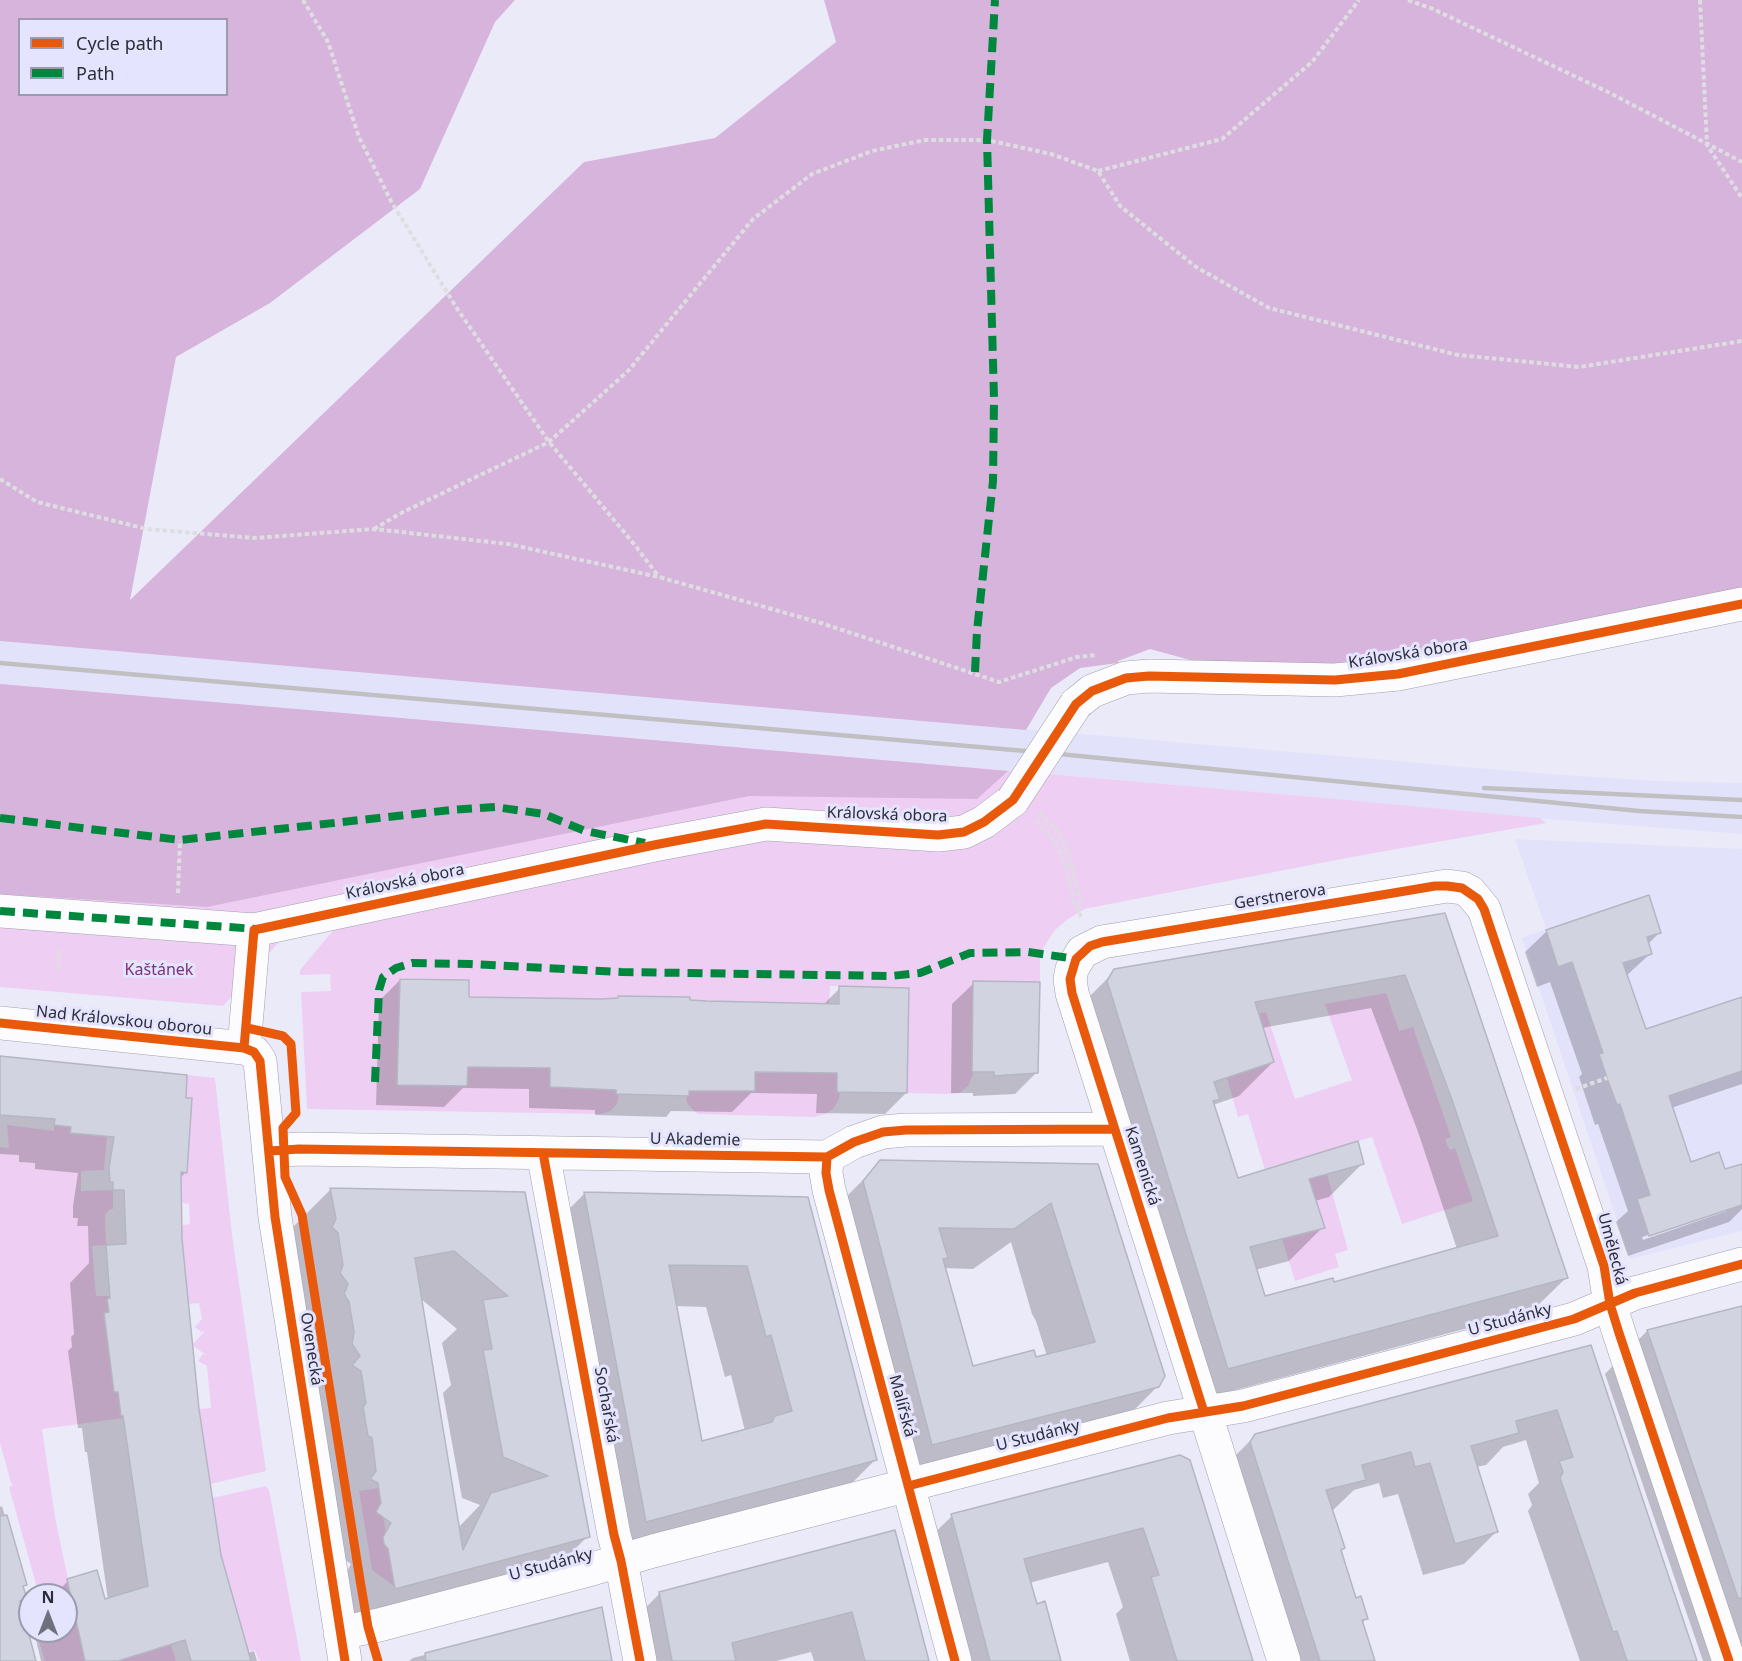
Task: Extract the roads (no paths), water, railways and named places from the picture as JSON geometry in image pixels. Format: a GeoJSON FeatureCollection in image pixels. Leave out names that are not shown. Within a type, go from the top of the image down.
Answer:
{"type":"FeatureCollection","features":[{"type":"Feature","properties":{"kind":"street","name":"Královská obora"},"geometry":{"type":"LineString","coordinates":[[0,911],[254,930],[654,845],[766,824],[938,835],[964,832],[1025,807],[1076,704],[1092,691],[1126,678],[1149,676],[1335,680],[1398,674],[1742,604]]}},
{"type":"Feature","properties":{"kind":"street","name":"Gerstnerova"},"geometry":{"type":"LineString","coordinates":[[1102,942],[1435,886],[1462,888]]}},
{"type":"Feature","properties":{"kind":"street","name":"Umělecká"},"geometry":{"type":"LineString","coordinates":[[1462,888],[1478,899],[1484,909],[1604,1266],[1610,1304],[1729,1661]]}},
{"type":"Feature","properties":{"kind":"street"},"geometry":{"type":"LineString","coordinates":[[244,1048],[254,930]]}},
{"type":"Feature","properties":{"kind":"street","name":"Kamenická"},"geometry":{"type":"LineString","coordinates":[[1102,942],[1082,952],[1072,969],[1070,979],[1072,993],[1284,1661]]}},
{"type":"Feature","properties":{"kind":"street","name":"Nad Královskou oborou"},"geometry":{"type":"LineString","coordinates":[[0,1023],[244,1048]]}},
{"type":"Feature","properties":{"kind":"street","name":"Ovenecká"},"geometry":{"type":"LineString","coordinates":[[244,1048],[254,1052],[261,1060],[275,1217],[343,1647]]}},
{"type":"Feature","properties":{"kind":"street","name":"U Akademie"},"geometry":{"type":"LineString","coordinates":[[270,1151],[299,1149],[826,1157],[854,1142],[883,1132],[1114,1129]]}},
{"type":"Feature","properties":{"kind":"street","name":"Sochařská"},"geometry":{"type":"LineString","coordinates":[[543,1153],[614,1535],[640,1661]]}},
{"type":"Feature","properties":{"kind":"street","name":"Malířská"},"geometry":{"type":"LineString","coordinates":[[826,1157],[829,1190],[955,1661]]}},
{"type":"Feature","properties":{"kind":"street","name":"U Studánky"},"geometry":{"type":"LineString","coordinates":[[343,1647],[391,1622],[1168,1418],[1243,1406],[1574,1319],[1635,1293],[1742,1264]]}},
{"type":"Feature","properties":{"kind":"railway"},"geometry":{"type":"LineString","coordinates":[[0,663],[1049,753],[1639,811],[1742,817]]}},
{"type":"Feature","properties":{"kind":"railway"},"geometry":{"type":"LineString","coordinates":[[1484,788],[1742,800]]}},
{"type":"Feature","properties":{"kind":"park label","name":"Kaštánek"},"geometry":{"type":"Point","coordinates":[159,970]}}]}
